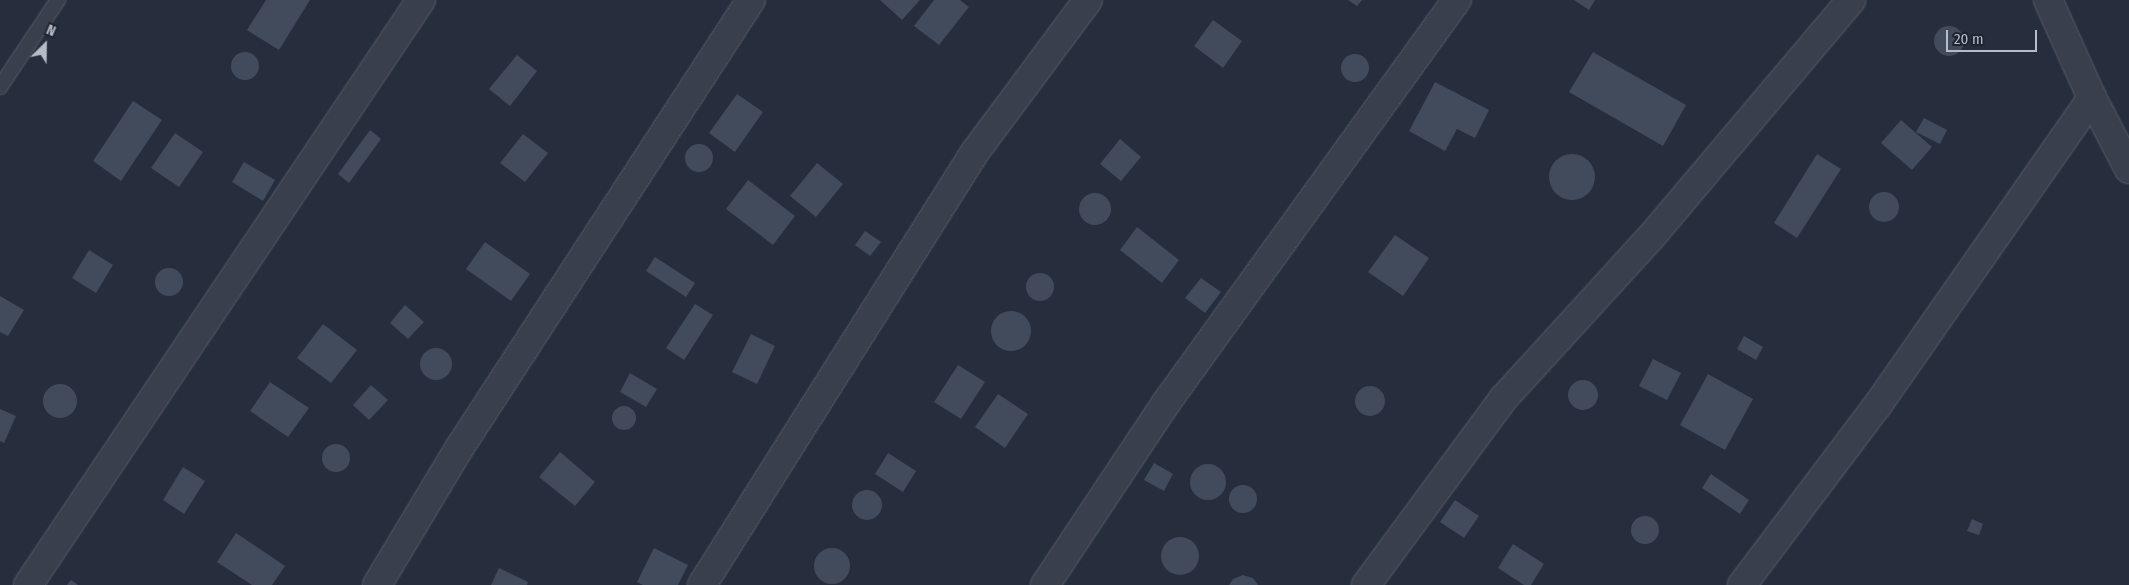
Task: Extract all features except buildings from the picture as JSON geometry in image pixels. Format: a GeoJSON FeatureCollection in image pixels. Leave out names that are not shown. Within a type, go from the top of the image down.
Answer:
{"type":"FeatureCollection","features":[{"type":"Feature","properties":{"kind":"street"},"geometry":{"type":"LineString","coordinates":[[28,585],[421,0]]}},
{"type":"Feature","properties":{"kind":"street"},"geometry":{"type":"LineString","coordinates":[[377,585],[460,447],[751,0]]}},
{"type":"Feature","properties":{"kind":"street"},"geometry":{"type":"LineString","coordinates":[[702,585],[975,152],[1088,0]]}},
{"type":"Feature","properties":{"kind":"street"},"geometry":{"type":"LineString","coordinates":[[1045,585],[1166,403],[1457,0]]}},
{"type":"Feature","properties":{"kind":"street"},"geometry":{"type":"LineString","coordinates":[[1366,585],[1503,399],[1651,237],[1851,0]]}},
{"type":"Feature","properties":{"kind":"street"},"geometry":{"type":"LineString","coordinates":[[2048,0],[2092,98],[2129,169]]}},
{"type":"Feature","properties":{"kind":"street"},"geometry":{"type":"LineString","coordinates":[[1742,585],[1882,398],[2092,98]]}},
{"type":"Feature","properties":{"kind":"lane"},"geometry":{"type":"LineString","coordinates":[[0,87],[58,0]]}}]}
